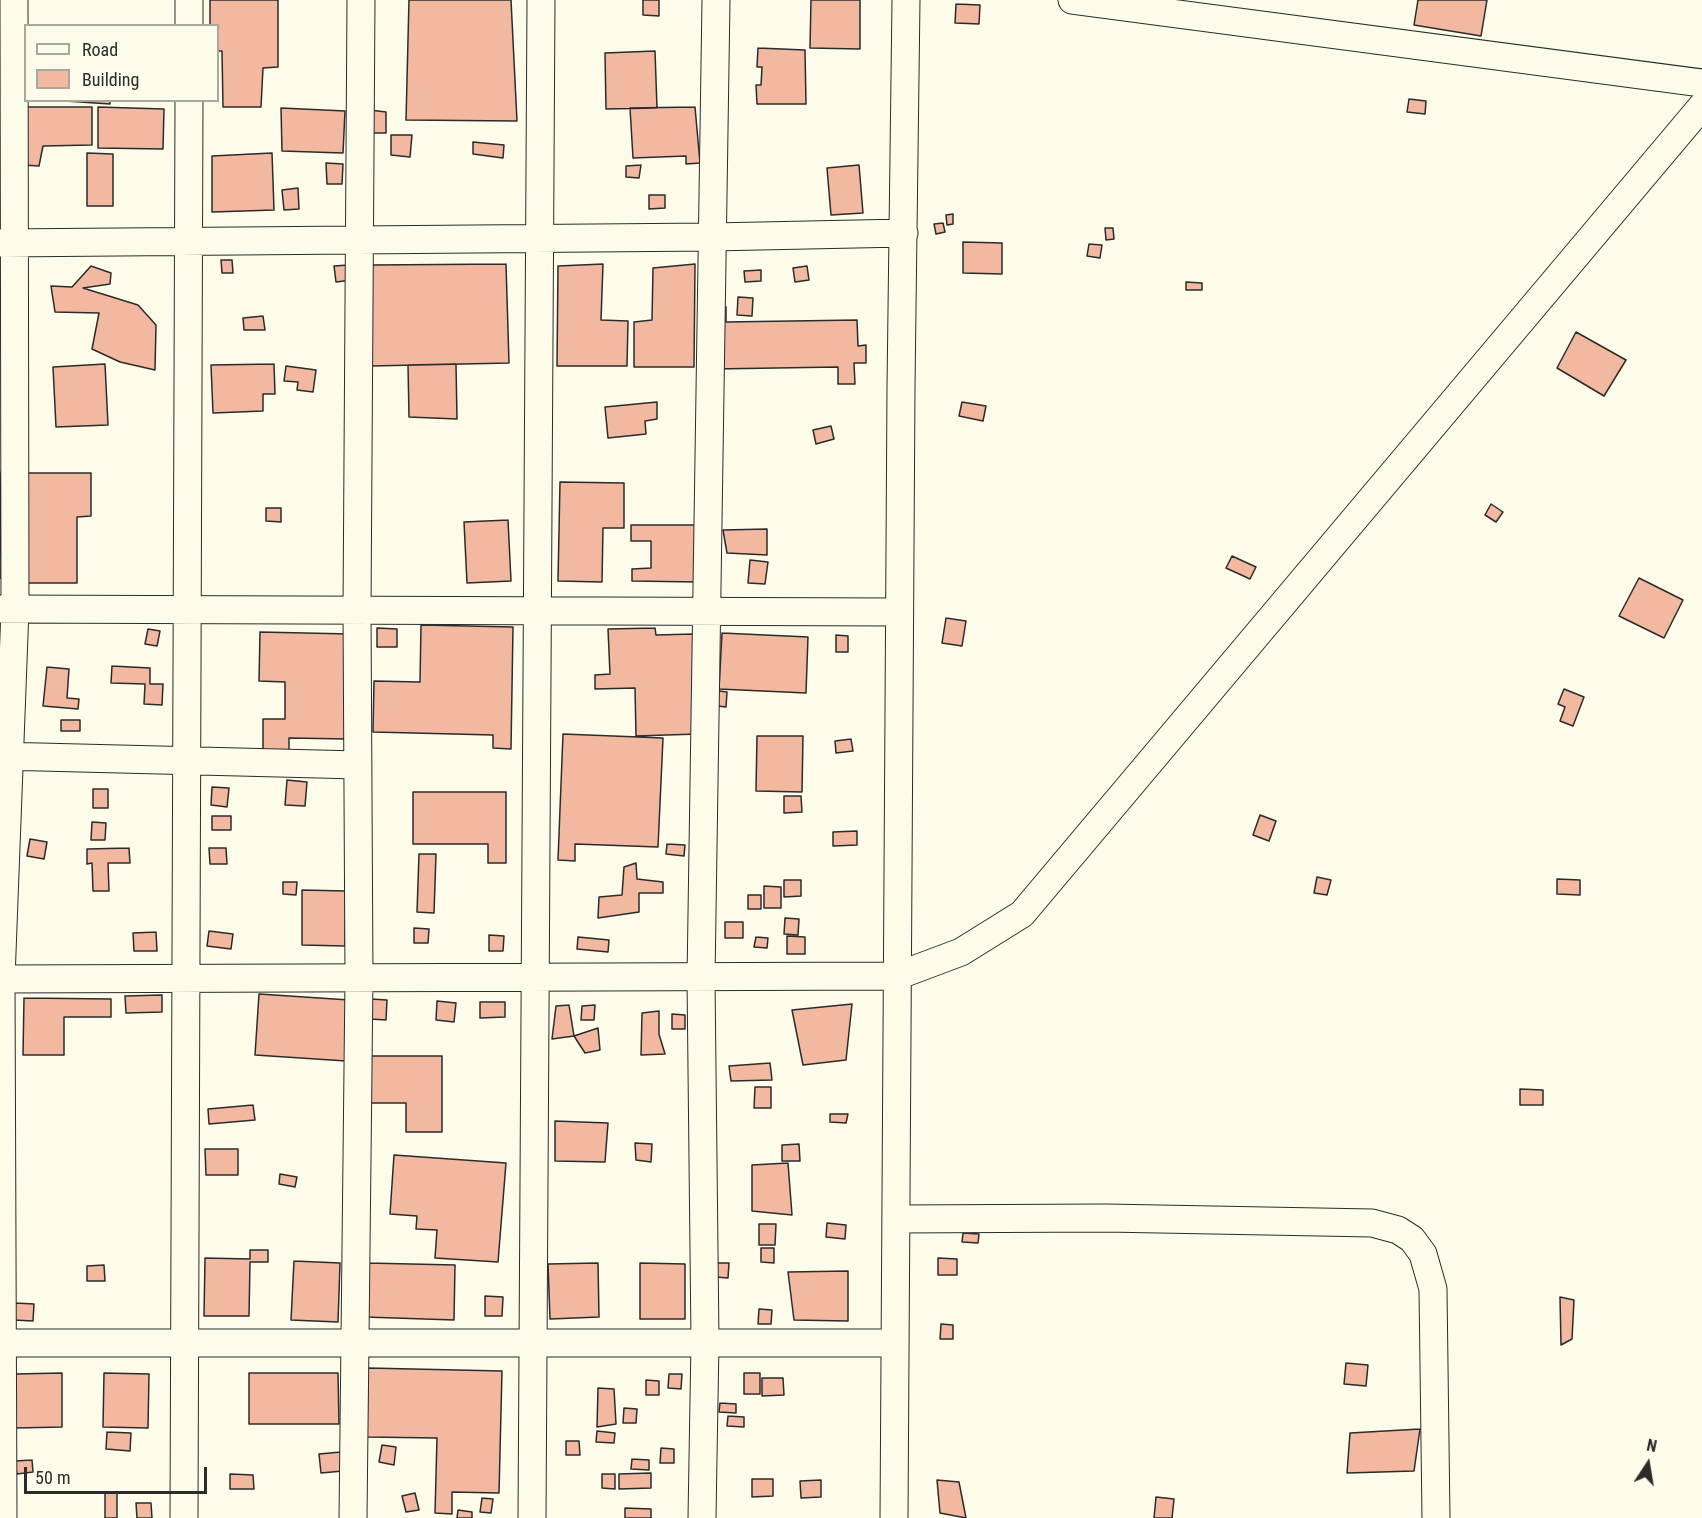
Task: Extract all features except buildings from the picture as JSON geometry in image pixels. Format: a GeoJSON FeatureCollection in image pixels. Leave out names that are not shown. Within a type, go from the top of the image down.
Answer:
{"type":"FeatureCollection","features":[{"type":"Feature","properties":{"kind":"street"},"geometry":{"type":"LineString","coordinates":[[3,1518],[0,1343],[0,979],[8,609],[8,243],[14,0]]}},
{"type":"Feature","properties":{"kind":"street"},"geometry":{"type":"LineString","coordinates":[[189,0],[189,24]]}},
{"type":"Feature","properties":{"kind":"street"},"geometry":{"type":"LineString","coordinates":[[353,1518],[359,978],[357,610],[361,0]]}},
{"type":"Feature","properties":{"kind":"street"},"geometry":{"type":"LineString","coordinates":[[532,1518],[541,0]]}},
{"type":"Feature","properties":{"kind":"street"},"geometry":{"type":"LineString","coordinates":[[702,1518],[705,1341],[701,979],[716,0]]}},
{"type":"Feature","properties":{"kind":"street"},"geometry":{"type":"LineString","coordinates":[[894,1518],[899,612],[906,0]]}},
{"type":"Feature","properties":{"kind":"street"},"geometry":{"type":"LineString","coordinates":[[1072,0],[1258,12],[1702,83]]}},
{"type":"Feature","properties":{"kind":"street"},"geometry":{"type":"LineString","coordinates":[[184,1518],[189,102]]}},
{"type":"Feature","properties":{"kind":"street"},"geometry":{"type":"LineString","coordinates":[[0,979],[701,979],[897,976],[961,952],[1022,914],[1702,106]]}},
{"type":"Feature","properties":{"kind":"street"},"geometry":{"type":"LineString","coordinates":[[8,243],[540,239],[904,233]]}},
{"type":"Feature","properties":{"kind":"street"},"geometry":{"type":"LineString","coordinates":[[8,609],[899,612]]}},
{"type":"Feature","properties":{"kind":"street"},"geometry":{"type":"LineString","coordinates":[[5,756],[358,765]]}},
{"type":"Feature","properties":{"kind":"street"},"geometry":{"type":"LineString","coordinates":[[897,1219],[1106,1218],[1372,1223],[1398,1230],[1412,1239],[1423,1254],[1433,1289],[1436,1518]]}},
{"type":"Feature","properties":{"kind":"street"},"geometry":{"type":"LineString","coordinates":[[0,1343],[896,1342]]}}]}
